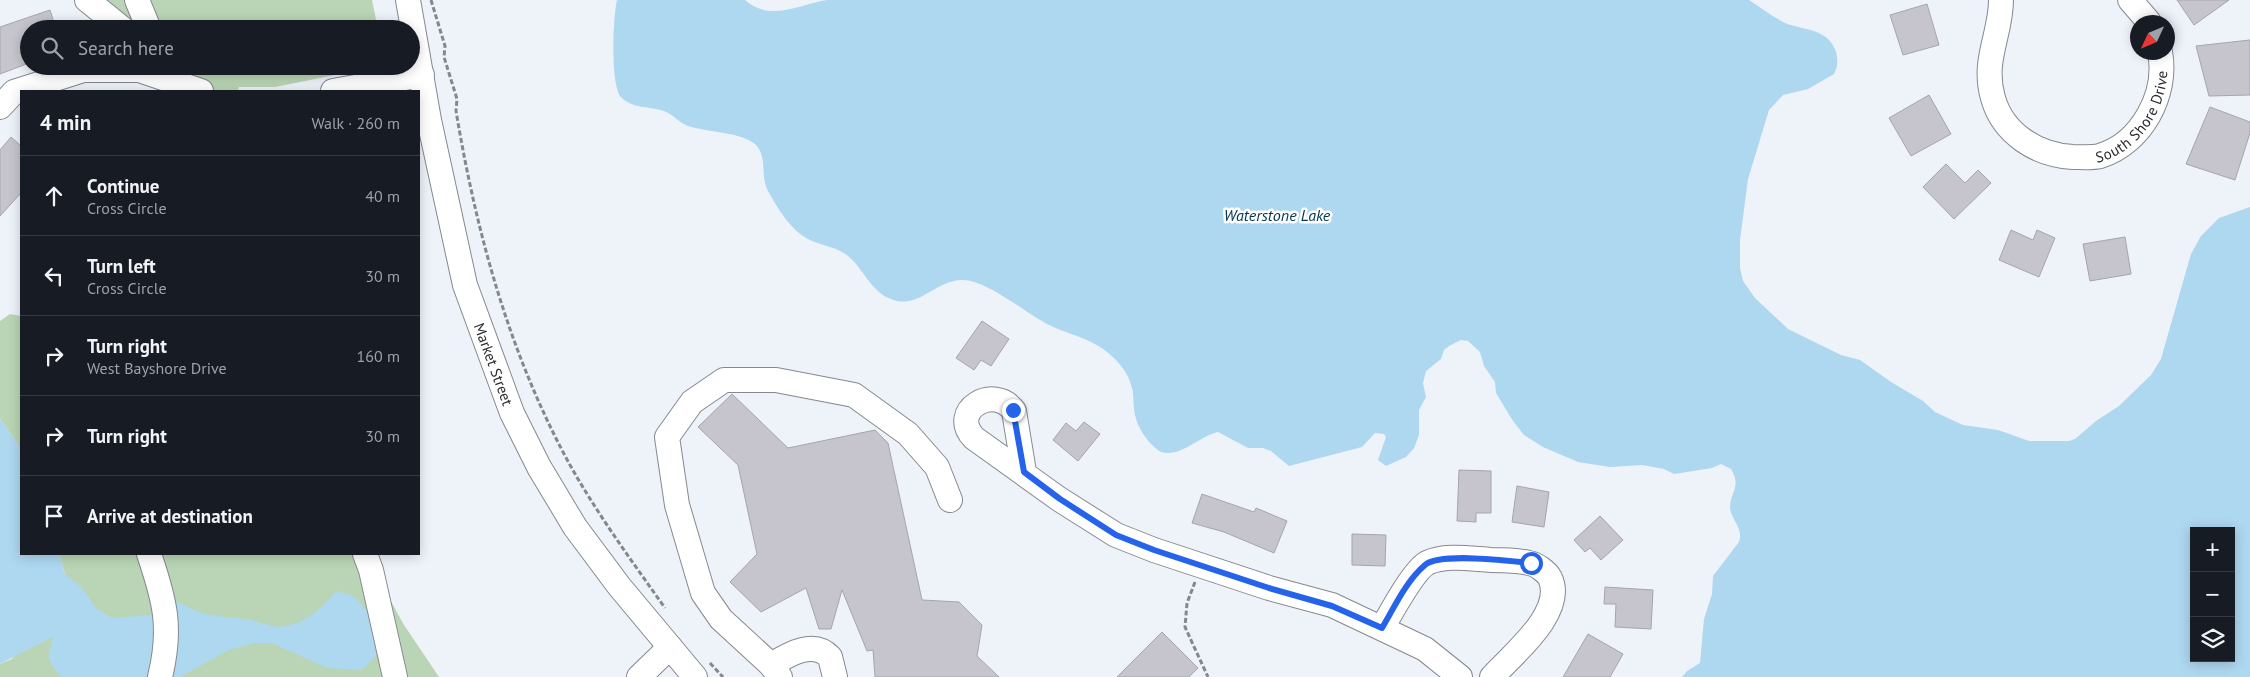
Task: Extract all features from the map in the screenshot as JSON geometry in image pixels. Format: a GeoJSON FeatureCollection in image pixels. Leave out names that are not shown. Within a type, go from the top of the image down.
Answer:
{"type":"FeatureCollection","features":[{"type":"Feature","properties":{"kind":"street"},"geometry":{"type":"LineString","coordinates":[[87,0],[112,20]]}},
{"type":"Feature","properties":{"kind":"street"},"geometry":{"type":"LineString","coordinates":[[137,0],[146,20]]}},
{"type":"Feature","properties":{"kind":"street","name":"Market Street"},"geometry":{"type":"LineString","coordinates":[[408,0],[412,20]]}},
{"type":"Feature","properties":{"kind":"street","name":"South Shore Drive"},"geometry":{"type":"LineString","coordinates":[[2001,0],[1996,35],[1991,48],[1989,72],[1992,97],[2002,120],[2013,132],[2023,141],[2048,154],[2090,158],[2101,155],[2131,136],[2141,127],[2156,101],[2162,75],[2161,60]]}},
{"type":"Feature","properties":{"kind":"street"},"geometry":{"type":"LineString","coordinates":[[2130,0],[2143,15]]}},
{"type":"Feature","properties":{"kind":"street","name":"Market Street"},"geometry":{"type":"LineString","coordinates":[[420,64],[429,120],[465,285],[512,413],[539,468],[574,527],[619,586],[670,647],[701,668]]}},
{"type":"Feature","properties":{"kind":"street"},"geometry":{"type":"LineString","coordinates":[[20,90],[67,75]]}},
{"type":"Feature","properties":{"kind":"street"},"geometry":{"type":"LineString","coordinates":[[154,75],[198,90]]}},
{"type":"Feature","properties":{"kind":"street"},"geometry":{"type":"LineString","coordinates":[[339,90],[422,75]]}},
{"type":"Feature","properties":{"kind":"street"},"geometry":{"type":"LineString","coordinates":[[0,107],[14,92],[20,90]]}},
{"type":"Feature","properties":{"kind":"street"},"geometry":{"type":"LineString","coordinates":[[835,677],[830,657],[816,648],[808,648],[790,654],[776,671],[721,618],[702,593],[677,505],[667,436],[692,402],[724,380],[776,380],[854,395],[908,434],[937,467],[950,500]]}},
{"type":"Feature","properties":{"kind":"street"},"geometry":{"type":"LineString","coordinates":[[1024,472],[1060,499],[1116,535],[1202,566],[1332,606],[1425,649],[1460,677]]}},
{"type":"Feature","properties":{"kind":"street"},"geometry":{"type":"LineString","coordinates":[[150,555],[164,595],[168,643],[160,677]]}},
{"type":"Feature","properties":{"kind":"street"},"geometry":{"type":"LineString","coordinates":[[365,555],[371,570],[395,677]]}},
{"type":"Feature","properties":{"kind":"street"},"geometry":{"type":"LineString","coordinates":[[1382,628],[1408,586],[1426,564],[1439,559],[1467,558],[1531,563],[1547,574],[1554,588],[1551,607],[1539,626],[1492,677]]}},
{"type":"Feature","properties":{"kind":"street"},"geometry":{"type":"LineString","coordinates":[[639,677],[670,647]]}},
{"type":"Feature","properties":{"kind":"path"},"geometry":{"type":"LineString","coordinates":[[431,0],[445,46],[444,57],[451,87],[457,99],[458,126],[478,228],[506,322],[556,436],[576,474],[620,546],[669,614]]}},
{"type":"Feature","properties":{"kind":"path"},"geometry":{"type":"LineString","coordinates":[[1202,566],[1187,603],[1185,627],[1208,677]]}},
{"type":"Feature","properties":{"kind":"path"},"geometry":{"type":"LineString","coordinates":[[701,668],[723,677]]}},
{"type":"Feature","properties":{"kind":"green space"},"geometry":{"type":"Polygon","coordinates":[[[92,0],[372,0],[376,20],[128,20],[113,7],[92,0]]]}},
{"type":"Feature","properties":{"kind":"green space"},"geometry":{"type":"Polygon","coordinates":[[[181,75],[335,75],[275,87],[239,87],[238,90],[176,90],[181,75]]]}},
{"type":"Feature","properties":{"kind":"green space"},"geometry":{"type":"Polygon","coordinates":[[[10,314],[20,316],[20,451],[17,443],[0,419],[0,321],[10,314]]]}},
{"type":"Feature","properties":{"kind":"green space"},"geometry":{"type":"Polygon","coordinates":[[[59,555],[366,555],[404,625],[439,677],[0,677],[0,664],[12,659],[65,574],[59,555]]]}},
{"type":"Feature","properties":{"kind":"water","name":"Waterstone Lake"},"geometry":{"type":"Polygon","coordinates":[[[617,0],[745,0],[755,7],[774,11],[827,0],[1749,0],[1785,23],[1822,34],[1832,44],[1836,52],[1837,63],[1834,74],[1808,89],[1783,95],[1769,110],[1748,179],[1740,240],[1740,268],[1743,281],[1755,298],[1788,329],[1841,355],[1860,360],[1891,382],[1923,401],[1935,412],[1963,425],[1998,430],[2029,441],[2069,441],[2075,439],[2096,421],[2119,406],[2151,375],[2161,359],[2191,254],[2201,236],[2219,218],[2250,207],[2250,677],[1682,677],[1687,671],[1700,663],[1704,619],[1712,594],[1713,576],[1739,542],[1739,528],[1730,508],[1730,502],[1736,485],[1731,469],[1721,464],[1712,468],[1674,474],[1664,469],[1642,465],[1610,467],[1578,462],[1543,447],[1524,435],[1513,421],[1496,393],[1495,382],[1484,366],[1480,352],[1468,341],[1461,340],[1444,350],[1441,359],[1426,371],[1423,383],[1426,397],[1419,410],[1419,435],[1414,448],[1406,457],[1386,466],[1378,460],[1386,437],[1384,434],[1375,433],[1362,447],[1289,466],[1271,451],[1263,448],[1248,448],[1218,432],[1176,452],[1161,452],[1147,439],[1139,427],[1135,414],[1133,390],[1124,369],[1100,347],[1047,324],[992,290],[970,281],[960,280],[951,282],[909,301],[900,301],[884,296],[848,256],[810,240],[791,225],[768,191],[764,179],[763,160],[755,144],[741,137],[688,126],[659,109],[630,104],[625,101],[621,97],[615,79],[614,35],[617,0]]]}},
{"type":"Feature","properties":{"kind":"water"},"geometry":{"type":"Polygon","coordinates":[[[0,419],[17,443],[20,451],[20,555],[59,555],[65,574],[82,588],[96,608],[112,618],[153,615],[161,609],[167,599],[205,614],[249,620],[272,626],[288,626],[304,620],[318,610],[336,591],[353,597],[366,610],[373,625],[376,640],[376,656],[362,670],[327,668],[272,643],[254,643],[229,650],[180,677],[62,677],[49,658],[53,637],[0,664],[0,419]]]}},
{"type":"Feature","properties":{"kind":"building"},"geometry":{"type":"Polygon","coordinates":[[[2177,0],[2229,0],[2194,25],[2177,0]]]}},
{"type":"Feature","properties":{"kind":"building"},"geometry":{"type":"Polygon","coordinates":[[[1927,4],[1939,45],[1903,55],[1890,15],[1927,4]]]}},
{"type":"Feature","properties":{"kind":"building"},"geometry":{"type":"Polygon","coordinates":[[[50,10],[53,20],[21,20],[50,10]]]}},
{"type":"Feature","properties":{"kind":"building"},"geometry":{"type":"Polygon","coordinates":[[[20,20],[20,66],[0,74],[0,27],[20,20]]]}},
{"type":"Feature","properties":{"kind":"building"},"geometry":{"type":"Polygon","coordinates":[[[2250,40],[2250,95],[2209,96],[2196,46],[2250,40]]]}},
{"type":"Feature","properties":{"kind":"building"},"geometry":{"type":"Polygon","coordinates":[[[1929,95],[1951,134],[1911,156],[1889,118],[1929,95]]]}},
{"type":"Feature","properties":{"kind":"building"},"geometry":{"type":"Polygon","coordinates":[[[2210,107],[2250,122],[2250,133],[2235,180],[2186,164],[2210,107]]]}},
{"type":"Feature","properties":{"kind":"building"},"geometry":{"type":"Polygon","coordinates":[[[11,137],[20,145],[20,194],[0,216],[0,150],[11,137]]]}},
{"type":"Feature","properties":{"kind":"building"},"geometry":{"type":"Polygon","coordinates":[[[1946,164],[1965,183],[1978,170],[1991,183],[1954,219],[1923,187],[1946,164]]]}},
{"type":"Feature","properties":{"kind":"building"},"geometry":{"type":"Polygon","coordinates":[[[2011,230],[2033,240],[2037,230],[2055,238],[2039,277],[1999,260],[2011,230]]]}},
{"type":"Feature","properties":{"kind":"building"},"geometry":{"type":"Polygon","coordinates":[[[2125,237],[2131,274],[2090,281],[2083,244],[2125,237]]]}},
{"type":"Feature","properties":{"kind":"building"},"geometry":{"type":"Polygon","coordinates":[[[982,321],[1009,339],[991,366],[981,360],[974,370],[956,358],[982,321]]]}},
{"type":"Feature","properties":{"kind":"building"},"geometry":{"type":"Polygon","coordinates":[[[732,394],[788,448],[875,430],[888,443],[922,600],[959,602],[982,625],[977,656],[999,677],[875,677],[873,650],[867,651],[842,590],[831,629],[819,629],[806,588],[761,612],[730,582],[757,554],[738,465],[698,427],[732,394]]]}},
{"type":"Feature","properties":{"kind":"building"},"geometry":{"type":"Polygon","coordinates":[[[1084,422],[1100,434],[1078,461],[1053,440],[1066,423],[1076,431],[1084,422]]]}},
{"type":"Feature","properties":{"kind":"building"},"geometry":{"type":"Polygon","coordinates":[[[1459,470],[1491,471],[1491,513],[1476,513],[1476,522],[1457,521],[1459,470]]]}},
{"type":"Feature","properties":{"kind":"building"},"geometry":{"type":"Polygon","coordinates":[[[1517,486],[1549,492],[1544,527],[1512,522],[1517,486]]]}},
{"type":"Feature","properties":{"kind":"building"},"geometry":{"type":"Polygon","coordinates":[[[1202,494],[1254,512],[1256,508],[1287,521],[1274,553],[1224,532],[1192,523],[1202,494]]]}},
{"type":"Feature","properties":{"kind":"building"},"geometry":{"type":"Polygon","coordinates":[[[1600,516],[1623,540],[1601,560],[1590,548],[1585,552],[1574,540],[1600,516]]]}},
{"type":"Feature","properties":{"kind":"building"},"geometry":{"type":"Polygon","coordinates":[[[1352,534],[1386,535],[1385,566],[1352,565],[1352,534]]]}},
{"type":"Feature","properties":{"kind":"building"},"geometry":{"type":"Polygon","coordinates":[[[1605,587],[1653,590],[1651,629],[1615,627],[1616,604],[1604,604],[1605,587]]]}},
{"type":"Feature","properties":{"kind":"building"},"geometry":{"type":"Polygon","coordinates":[[[1162,632],[1198,668],[1189,677],[1117,677],[1162,632]]]}},
{"type":"Feature","properties":{"kind":"building"},"geometry":{"type":"Polygon","coordinates":[[[1588,634],[1623,654],[1610,677],[1563,677],[1588,634]]]}},
{"type":"Feature","properties":{"kind":"route"},"geometry":{"type":"LineString","coordinates":[[1013,410],[1024,472],[1060,499],[1116,535],[1154,550],[1269,588],[1332,606],[1382,628],[1408,586],[1426,564],[1439,559],[1467,558],[1531,563]]}}]}
